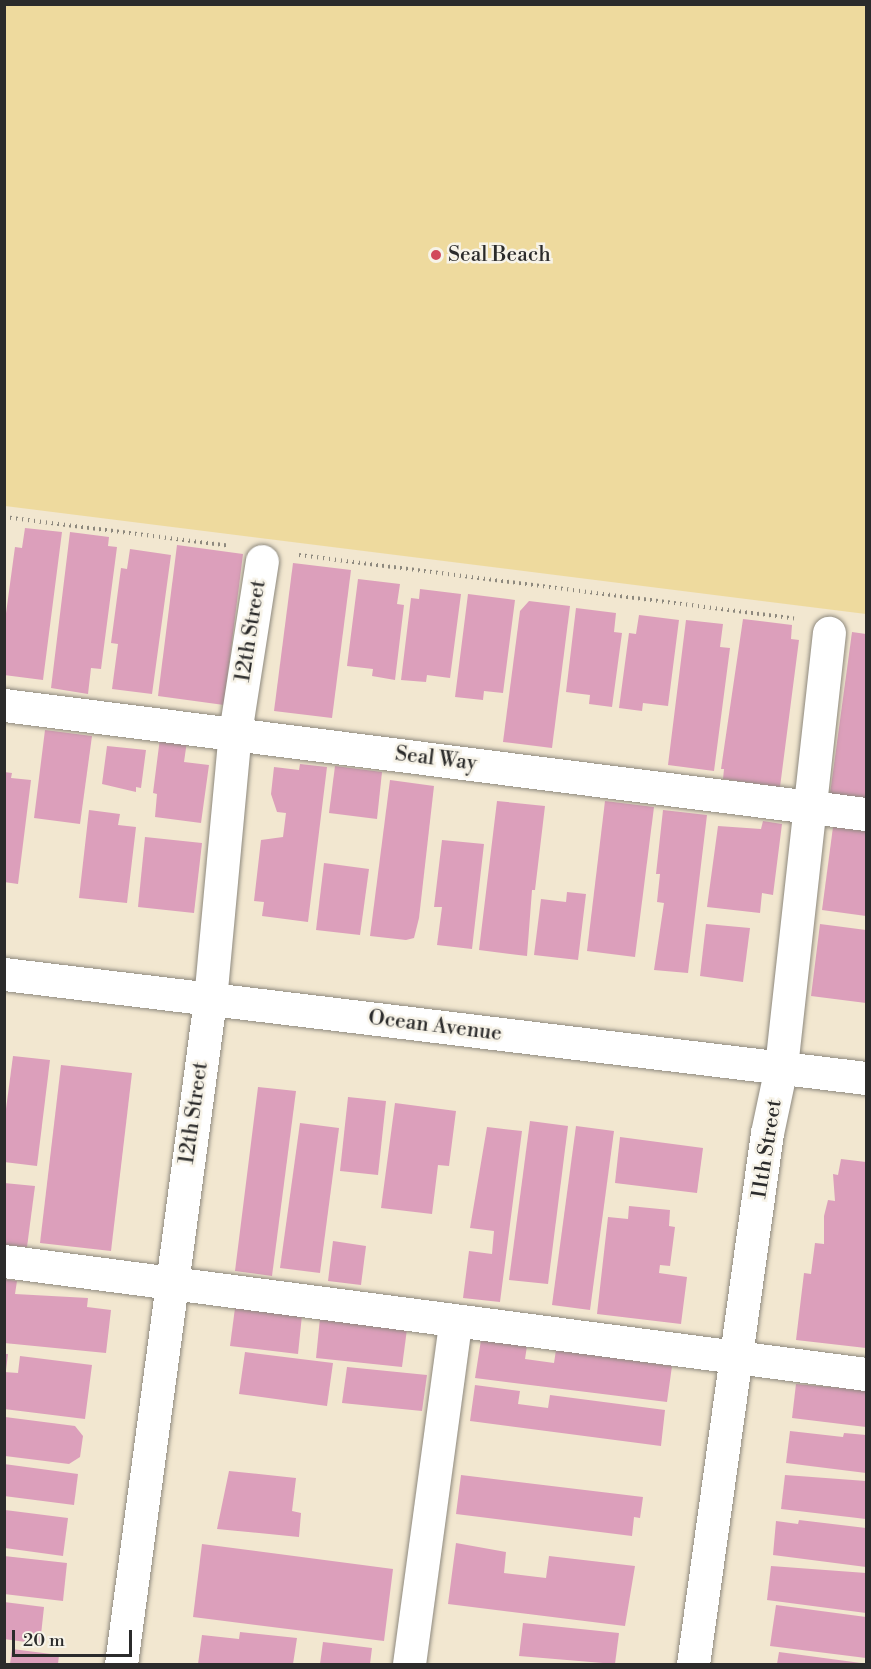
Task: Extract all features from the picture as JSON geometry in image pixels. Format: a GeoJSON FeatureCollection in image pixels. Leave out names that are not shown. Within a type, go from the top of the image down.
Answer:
{"type":"FeatureCollection","features":[{"type":"Feature","properties":{"kind":"street","name":"12th Street"},"geometry":{"type":"LineString","coordinates":[[121,1665],[210,1000],[235,733],[264,554]]}},
{"type":"Feature","properties":{"kind":"street","name":"11th Street"},"geometry":{"type":"LineString","coordinates":[[693,1665],[768,1133],[781,1067],[830,633]]}},
{"type":"Feature","properties":{"kind":"street","name":"Seal Way"},"geometry":{"type":"LineString","coordinates":[[4,705],[867,814]]}},
{"type":"Feature","properties":{"kind":"street","name":"Ocean Avenue"},"geometry":{"type":"LineString","coordinates":[[4,974],[867,1078]]}},
{"type":"Feature","properties":{"kind":"street"},"geometry":{"type":"LineString","coordinates":[[4,1261],[171,1285],[867,1374]]}},
{"type":"Feature","properties":{"kind":"street"},"geometry":{"type":"LineString","coordinates":[[409,1665],[455,1322]]}},
{"type":"Feature","properties":{"kind":"path"},"geometry":{"type":"LineString","coordinates":[[4,517],[264,554],[796,618]]}},
{"type":"Feature","properties":{"kind":"sand","name":"Seal Beach"},"geometry":{"type":"Polygon","coordinates":[[[5,4],[866,5],[866,614],[5,506],[5,4]]]}},
{"type":"Feature","properties":{"kind":"building"},"geometry":{"type":"Polygon","coordinates":[[[25,528],[62,532],[43,680],[4,675],[4,628],[15,547],[22,548],[25,528]]]}},
{"type":"Feature","properties":{"kind":"building"},"geometry":{"type":"Polygon","coordinates":[[[70,532],[109,537],[108,546],[117,547],[101,669],[91,668],[88,694],[51,688],[70,532]]]}},
{"type":"Feature","properties":{"kind":"building"},"geometry":{"type":"Polygon","coordinates":[[[177,545],[243,554],[224,705],[158,696],[177,545]]]}},
{"type":"Feature","properties":{"kind":"building"},"geometry":{"type":"Polygon","coordinates":[[[130,549],[171,555],[152,694],[112,689],[118,644],[111,643],[121,568],[127,569],[130,549]]]}},
{"type":"Feature","properties":{"kind":"building"},"geometry":{"type":"Polygon","coordinates":[[[293,563],[351,570],[332,718],[274,711],[293,563]]]}},
{"type":"Feature","properties":{"kind":"building"},"geometry":{"type":"Polygon","coordinates":[[[358,579],[400,584],[397,604],[404,605],[395,680],[372,676],[373,669],[347,666],[358,579]]]}},
{"type":"Feature","properties":{"kind":"building"},"geometry":{"type":"Polygon","coordinates":[[[420,589],[461,594],[450,678],[427,675],[426,682],[401,680],[411,598],[419,599],[420,589]]]}},
{"type":"Feature","properties":{"kind":"building"},"geometry":{"type":"Polygon","coordinates":[[[468,594],[515,600],[503,693],[484,691],[483,700],[455,697],[468,594]]]}},
{"type":"Feature","properties":{"kind":"building"},"geometry":{"type":"Polygon","coordinates":[[[529,601],[570,606],[552,748],[503,742],[520,611],[529,601]]]}},
{"type":"Feature","properties":{"kind":"building"},"geometry":{"type":"Polygon","coordinates":[[[576,608],[616,613],[614,632],[622,633],[612,707],[589,704],[590,695],[566,692],[576,608]]]}},
{"type":"Feature","properties":{"kind":"building"},"geometry":{"type":"Polygon","coordinates":[[[639,615],[679,620],[668,706],[643,703],[642,711],[619,708],[629,633],[636,634],[639,615]]]}},
{"type":"Feature","properties":{"kind":"building"},"geometry":{"type":"Polygon","coordinates":[[[743,619],[792,625],[791,639],[799,640],[780,787],[723,779],[724,769],[721,769],[743,619]]]}},
{"type":"Feature","properties":{"kind":"building"},"geometry":{"type":"Polygon","coordinates":[[[686,620],[723,624],[720,647],[730,648],[714,771],[668,765],[686,620]]]}},
{"type":"Feature","properties":{"kind":"building"},"geometry":{"type":"Polygon","coordinates":[[[852,632],[866,634],[866,799],[830,794],[852,632]]]}},
{"type":"Feature","properties":{"kind":"building"},"geometry":{"type":"Polygon","coordinates":[[[45,730],[92,736],[80,824],[34,818],[45,730]]]}},
{"type":"Feature","properties":{"kind":"building"},"geometry":{"type":"Polygon","coordinates":[[[160,738],[187,741],[184,762],[209,765],[201,823],[155,817],[157,794],[153,793],[160,738]]]}},
{"type":"Feature","properties":{"kind":"building"},"geometry":{"type":"Polygon","coordinates":[[[107,746],[146,750],[141,788],[136,787],[136,792],[102,784],[107,746]]]}},
{"type":"Feature","properties":{"kind":"building"},"geometry":{"type":"Polygon","coordinates":[[[300,764],[327,767],[308,922],[262,916],[264,902],[254,901],[261,840],[283,837],[286,813],[277,812],[271,794],[274,767],[299,770],[300,764]]]}},
{"type":"Feature","properties":{"kind":"building"},"geometry":{"type":"Polygon","coordinates":[[[335,766],[382,772],[377,819],[329,813],[335,766]]]}},
{"type":"Feature","properties":{"kind":"building"},"geometry":{"type":"Polygon","coordinates":[[[4,772],[12,773],[11,778],[31,780],[18,884],[4,882],[4,772]]]}},
{"type":"Feature","properties":{"kind":"building"},"geometry":{"type":"Polygon","coordinates":[[[390,780],[434,786],[419,918],[414,938],[406,940],[370,936],[390,780]]]}},
{"type":"Feature","properties":{"kind":"building"},"geometry":{"type":"Polygon","coordinates":[[[497,801],[545,806],[535,890],[532,890],[527,956],[479,950],[497,801]]]}},
{"type":"Feature","properties":{"kind":"building"},"geometry":{"type":"Polygon","coordinates":[[[605,801],[654,807],[635,957],[587,951],[605,801]]]}},
{"type":"Feature","properties":{"kind":"building"},"geometry":{"type":"Polygon","coordinates":[[[89,810],[120,814],[118,825],[136,827],[127,903],[79,898],[89,810]]]}},
{"type":"Feature","properties":{"kind":"building"},"geometry":{"type":"Polygon","coordinates":[[[663,810],[707,815],[688,973],[654,970],[664,903],[657,902],[660,874],[656,874],[663,810]]]}},
{"type":"Feature","properties":{"kind":"building"},"geometry":{"type":"Polygon","coordinates":[[[763,821],[782,824],[773,895],[762,893],[760,913],[707,907],[718,826],[761,829],[763,821]]]}},
{"type":"Feature","properties":{"kind":"building"},"geometry":{"type":"Polygon","coordinates":[[[833,827],[866,831],[866,916],[822,910],[833,827]]]}},
{"type":"Feature","properties":{"kind":"building"},"geometry":{"type":"Polygon","coordinates":[[[145,837],[202,843],[194,913],[138,907],[145,837]]]}},
{"type":"Feature","properties":{"kind":"building"},"geometry":{"type":"Polygon","coordinates":[[[442,840],[484,844],[472,949],[437,945],[442,907],[434,907],[442,840]]]}},
{"type":"Feature","properties":{"kind":"building"},"geometry":{"type":"Polygon","coordinates":[[[324,863],[369,869],[360,935],[316,930],[324,863]]]}},
{"type":"Feature","properties":{"kind":"building"},"geometry":{"type":"Polygon","coordinates":[[[567,892],[586,894],[578,960],[534,955],[541,899],[566,902],[567,892]]]}},
{"type":"Feature","properties":{"kind":"building"},"geometry":{"type":"Polygon","coordinates":[[[706,924],[750,928],[743,982],[700,976],[706,924]]]}},
{"type":"Feature","properties":{"kind":"building"},"geometry":{"type":"Polygon","coordinates":[[[820,924],[866,930],[866,1003],[811,996],[820,924]]]}},
{"type":"Feature","properties":{"kind":"building"},"geometry":{"type":"Polygon","coordinates":[[[13,1056],[50,1060],[37,1166],[4,1162],[4,1124],[13,1056]]]}},
{"type":"Feature","properties":{"kind":"building"},"geometry":{"type":"Polygon","coordinates":[[[61,1065],[132,1073],[111,1251],[40,1243],[61,1065]]]}},
{"type":"Feature","properties":{"kind":"building"},"geometry":{"type":"Polygon","coordinates":[[[258,1087],[296,1091],[272,1276],[235,1271],[258,1087]]]}},
{"type":"Feature","properties":{"kind":"building"},"geometry":{"type":"Polygon","coordinates":[[[348,1097],[386,1101],[378,1175],[340,1171],[348,1097]]]}},
{"type":"Feature","properties":{"kind":"building"},"geometry":{"type":"Polygon","coordinates":[[[395,1103],[456,1111],[449,1166],[438,1165],[432,1214],[381,1208],[395,1103]]]}},
{"type":"Feature","properties":{"kind":"building"},"geometry":{"type":"Polygon","coordinates":[[[530,1121],[568,1126],[548,1284],[509,1280],[530,1121]]]}},
{"type":"Feature","properties":{"kind":"building"},"geometry":{"type":"Polygon","coordinates":[[[300,1123],[339,1128],[320,1273],[280,1268],[300,1123]]]}},
{"type":"Feature","properties":{"kind":"building"},"geometry":{"type":"Polygon","coordinates":[[[576,1126],[614,1131],[590,1310],[552,1305],[576,1126]]]}},
{"type":"Feature","properties":{"kind":"building"},"geometry":{"type":"Polygon","coordinates":[[[487,1127],[522,1131],[500,1302],[463,1298],[469,1251],[492,1254],[494,1231],[470,1228],[487,1127]]]}},
{"type":"Feature","properties":{"kind":"building"},"geometry":{"type":"Polygon","coordinates":[[[620,1137],[703,1148],[697,1193],[615,1183],[620,1137]]]}},
{"type":"Feature","properties":{"kind":"building"},"geometry":{"type":"Polygon","coordinates":[[[841,1159],[866,1162],[866,1348],[796,1340],[804,1273],[811,1274],[815,1243],[824,1244],[824,1216],[828,1200],[835,1201],[833,1174],[838,1175],[841,1159]]]}},
{"type":"Feature","properties":{"kind":"building"},"geometry":{"type":"Polygon","coordinates":[[[4,1183],[35,1186],[27,1247],[4,1245],[4,1183]]]}},
{"type":"Feature","properties":{"kind":"building"},"geometry":{"type":"Polygon","coordinates":[[[629,1206],[670,1210],[669,1226],[675,1227],[670,1266],[660,1265],[659,1273],[687,1277],[681,1324],[597,1314],[608,1217],[628,1219],[629,1206]]]}},
{"type":"Feature","properties":{"kind":"building"},"geometry":{"type":"Polygon","coordinates":[[[333,1241],[366,1246],[361,1285],[328,1281],[333,1241]]]}},
{"type":"Feature","properties":{"kind":"building"},"geometry":{"type":"Polygon","coordinates":[[[4,1279],[17,1281],[15,1294],[88,1298],[87,1307],[111,1310],[106,1353],[4,1343],[4,1279]]]}},
{"type":"Feature","properties":{"kind":"building"},"geometry":{"type":"Polygon","coordinates":[[[235,1308],[302,1315],[298,1354],[230,1346],[235,1308]]]}},
{"type":"Feature","properties":{"kind":"building"},"geometry":{"type":"Polygon","coordinates":[[[320,1318],[407,1329],[402,1367],[316,1358],[320,1318]]]}},
{"type":"Feature","properties":{"kind":"building"},"geometry":{"type":"Polygon","coordinates":[[[481,1340],[527,1346],[525,1359],[554,1363],[556,1350],[672,1366],[667,1402],[475,1378],[481,1340]]]}},
{"type":"Feature","properties":{"kind":"building"},"geometry":{"type":"Polygon","coordinates":[[[245,1352],[333,1363],[327,1406],[239,1394],[245,1352]]]}},
{"type":"Feature","properties":{"kind":"building"},"geometry":{"type":"Polygon","coordinates":[[[4,1354],[8,1354],[6,1370],[4,1370],[4,1354]]]}},
{"type":"Feature","properties":{"kind":"building"},"geometry":{"type":"Polygon","coordinates":[[[20,1356],[92,1365],[85,1419],[4,1409],[4,1372],[18,1373],[20,1356]]]}},
{"type":"Feature","properties":{"kind":"building"},"geometry":{"type":"Polygon","coordinates":[[[347,1367],[427,1375],[422,1411],[342,1403],[347,1367]]]}},
{"type":"Feature","properties":{"kind":"building"},"geometry":{"type":"Polygon","coordinates":[[[796,1384],[866,1390],[866,1427],[792,1418],[796,1384]]]}},
{"type":"Feature","properties":{"kind":"building"},"geometry":{"type":"Polygon","coordinates":[[[475,1385],[520,1391],[518,1404],[548,1408],[550,1395],[665,1410],[661,1446],[470,1421],[475,1385]]]}},
{"type":"Feature","properties":{"kind":"building"},"geometry":{"type":"Polygon","coordinates":[[[5,1417],[75,1426],[83,1436],[80,1457],[69,1464],[5,1456],[5,1417]]]}},
{"type":"Feature","properties":{"kind":"building"},"geometry":{"type":"Polygon","coordinates":[[[790,1431],[843,1437],[844,1433],[866,1435],[866,1473],[786,1463],[790,1431]]]}},
{"type":"Feature","properties":{"kind":"building"},"geometry":{"type":"Polygon","coordinates":[[[4,1464],[78,1474],[74,1505],[4,1496],[4,1464]]]}},
{"type":"Feature","properties":{"kind":"building"},"geometry":{"type":"Polygon","coordinates":[[[229,1471],[296,1478],[292,1511],[301,1513],[299,1537],[217,1529],[229,1471]]]}},
{"type":"Feature","properties":{"kind":"building"},"geometry":{"type":"Polygon","coordinates":[[[461,1475],[643,1497],[640,1518],[634,1517],[632,1536],[456,1514],[461,1475]]]}},
{"type":"Feature","properties":{"kind":"building"},"geometry":{"type":"Polygon","coordinates":[[[785,1475],[866,1481],[866,1519],[781,1509],[785,1475]]]}},
{"type":"Feature","properties":{"kind":"building"},"geometry":{"type":"Polygon","coordinates":[[[5,1510],[68,1518],[63,1556],[5,1548],[5,1510]]]}},
{"type":"Feature","properties":{"kind":"building"},"geometry":{"type":"Polygon","coordinates":[[[799,1520],[866,1528],[866,1567],[773,1555],[776,1521],[798,1524],[799,1520]]]}},
{"type":"Feature","properties":{"kind":"building"},"geometry":{"type":"Polygon","coordinates":[[[456,1543],[506,1552],[504,1573],[546,1578],[549,1556],[635,1566],[625,1626],[448,1604],[456,1543]]]}},
{"type":"Feature","properties":{"kind":"building"},"geometry":{"type":"Polygon","coordinates":[[[202,1544],[393,1569],[384,1641],[193,1617],[202,1544]]]}},
{"type":"Feature","properties":{"kind":"building"},"geometry":{"type":"Polygon","coordinates":[[[4,1556],[67,1563],[63,1601],[4,1594],[4,1556]]]}},
{"type":"Feature","properties":{"kind":"building"},"geometry":{"type":"Polygon","coordinates":[[[771,1566],[866,1573],[866,1613],[767,1600],[771,1566]]]}},
{"type":"Feature","properties":{"kind":"building"},"geometry":{"type":"Polygon","coordinates":[[[4,1602],[44,1607],[40,1644],[4,1639],[4,1602]]]}},
{"type":"Feature","properties":{"kind":"building"},"geometry":{"type":"Polygon","coordinates":[[[776,1605],[866,1617],[866,1658],[770,1646],[776,1605]]]}},
{"type":"Feature","properties":{"kind":"building"},"geometry":{"type":"Polygon","coordinates":[[[523,1623],[619,1633],[615,1664],[519,1656],[523,1623]]]}},
{"type":"Feature","properties":{"kind":"building"},"geometry":{"type":"Polygon","coordinates":[[[240,1632],[297,1638],[293,1664],[198,1664],[202,1635],[239,1639],[240,1632]]]}},
{"type":"Feature","properties":{"kind":"building"},"geometry":{"type":"Polygon","coordinates":[[[323,1642],[372,1648],[370,1664],[320,1664],[323,1642]]]}},
{"type":"Feature","properties":{"kind":"building"},"geometry":{"type":"Polygon","coordinates":[[[12,1649],[59,1655],[58,1664],[10,1664],[12,1649]]]}},
{"type":"Feature","properties":{"kind":"building"},"geometry":{"type":"Polygon","coordinates":[[[779,1652],[861,1663],[861,1664],[777,1664],[779,1652]]]}},
{"type":"Feature","properties":{"kind":"place","name":"Seal Beach"},"geometry":{"type":"Point","coordinates":[436,255]}}]}
